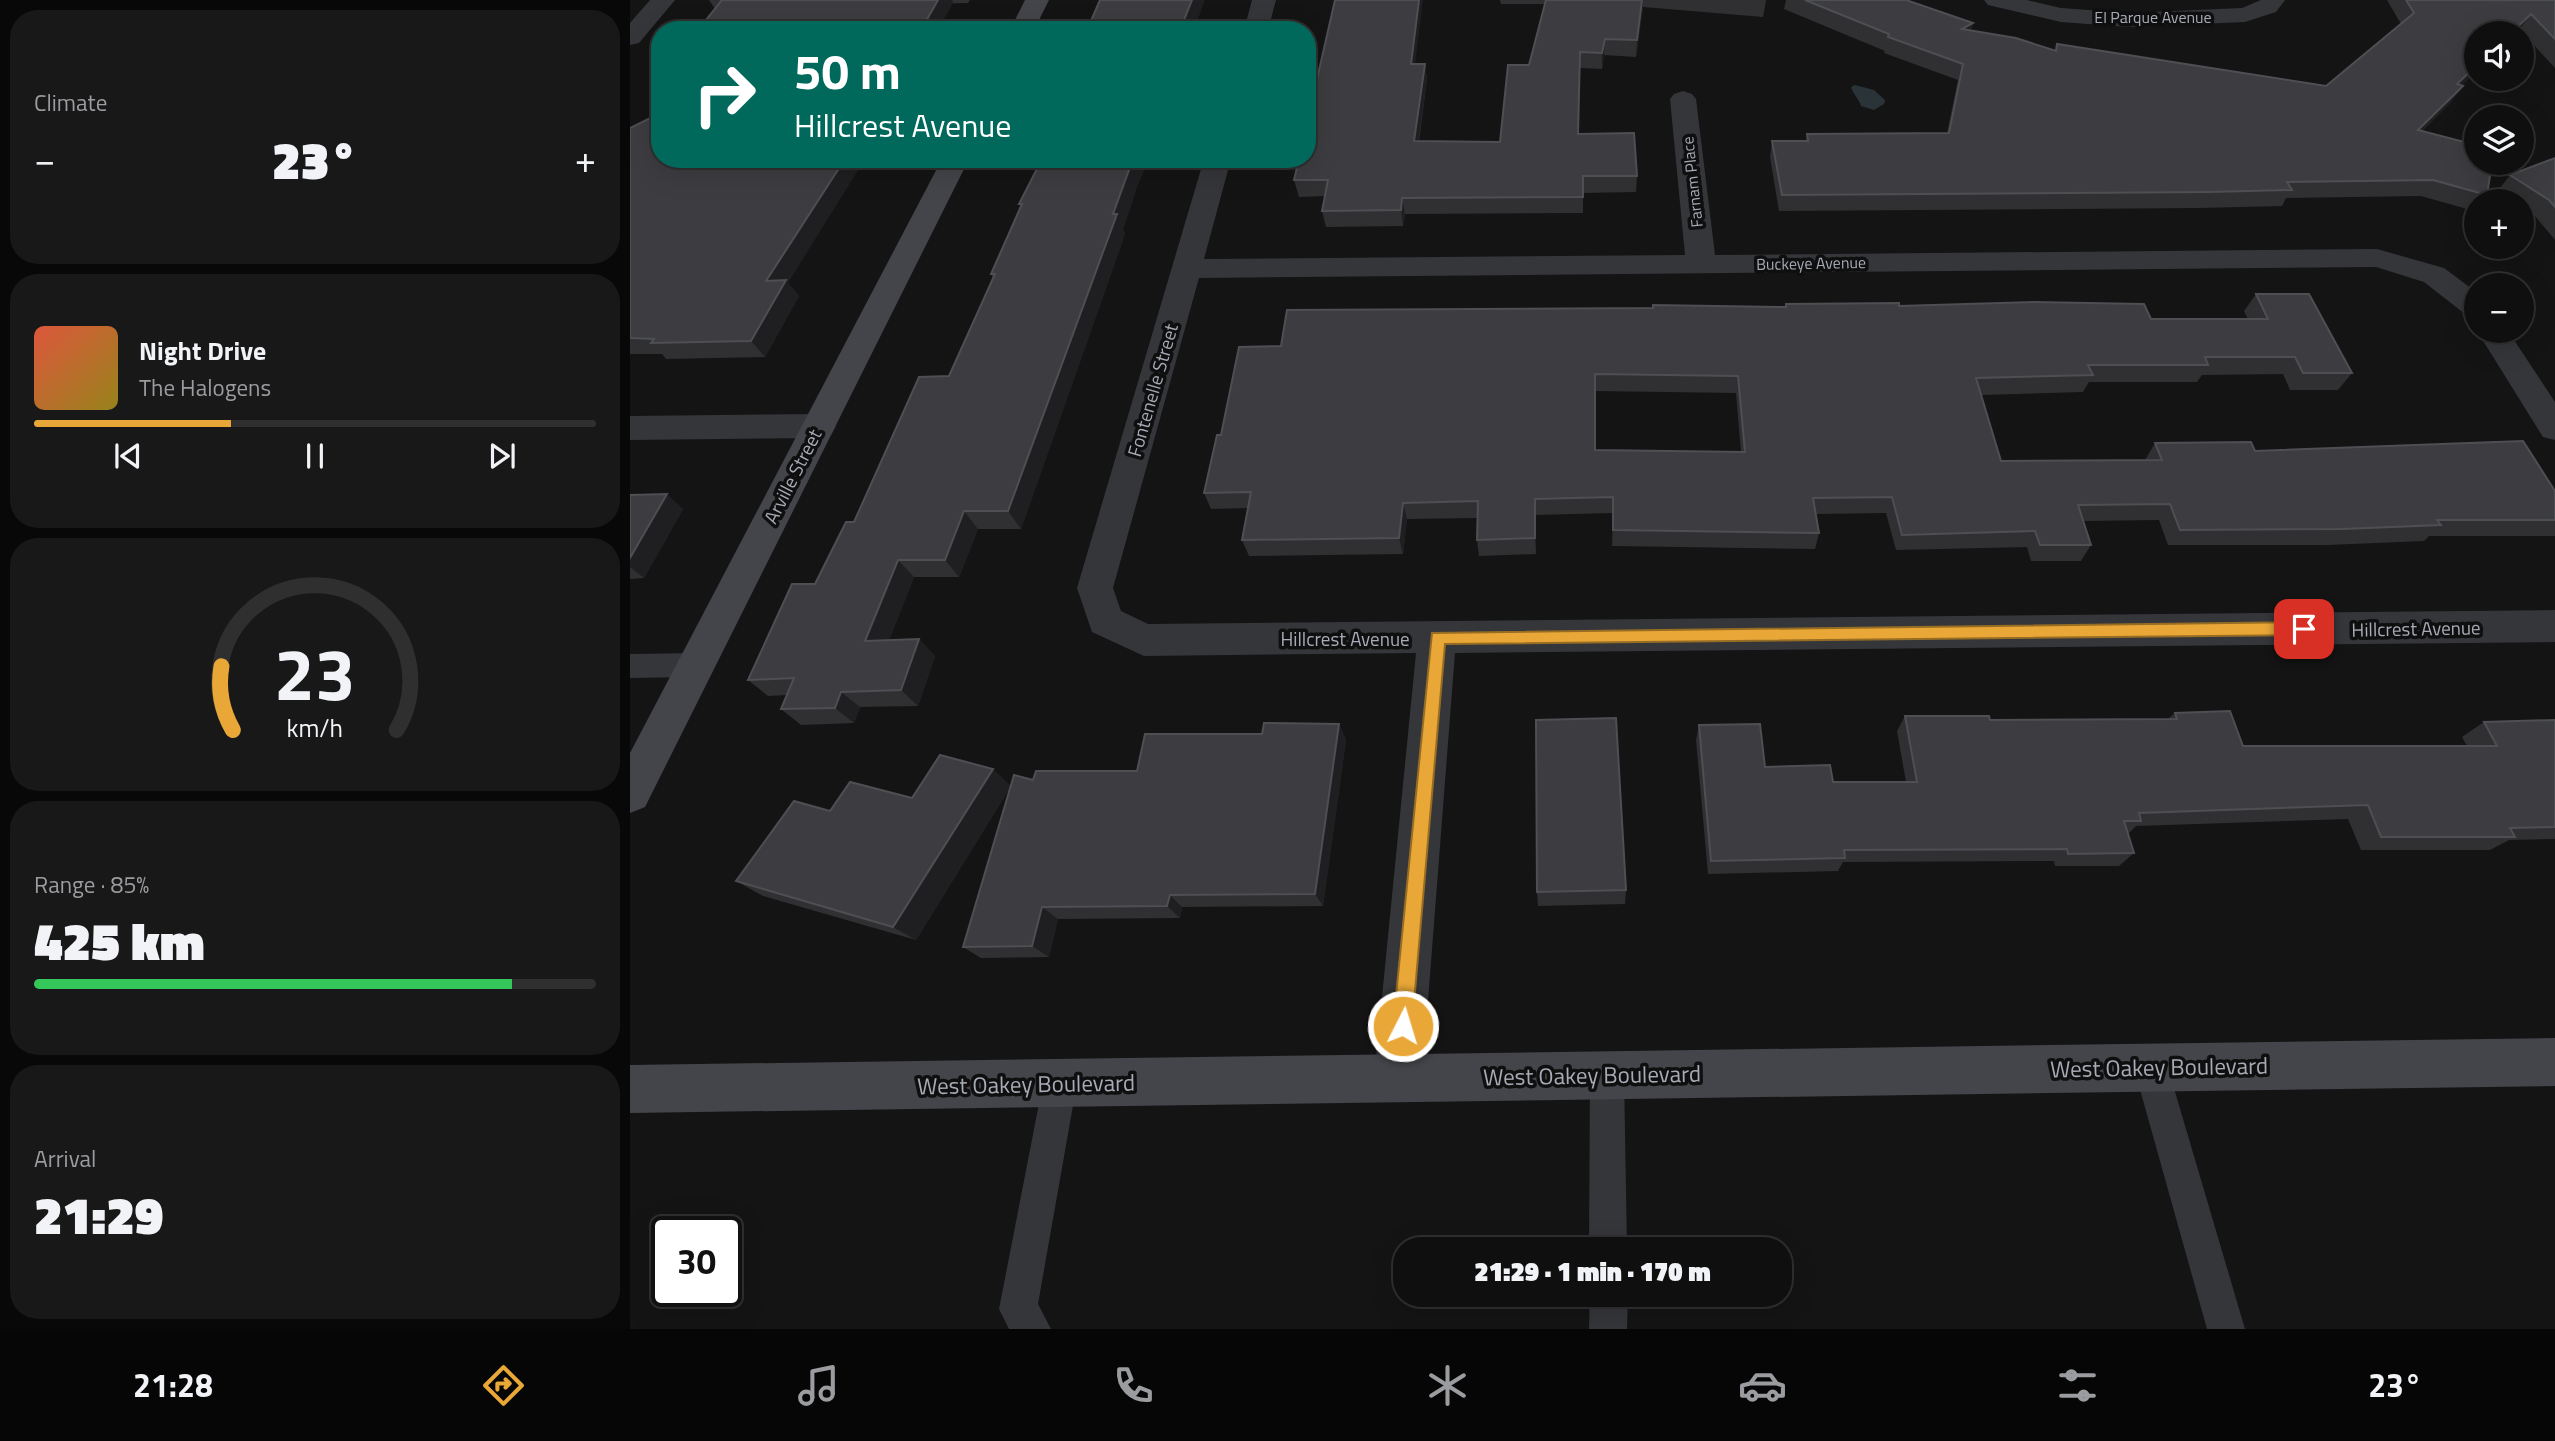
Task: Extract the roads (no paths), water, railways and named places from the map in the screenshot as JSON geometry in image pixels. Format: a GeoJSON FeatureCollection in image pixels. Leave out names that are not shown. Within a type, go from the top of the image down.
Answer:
{"type":"FeatureCollection","features":[{"type":"Feature","properties":{"kind":"main road"},"geometry":{"type":"LineString","coordinates":[[1027,21],[1038,0]]}},
{"type":"Feature","properties":{"kind":"main road","name":"Arville Street"},"geometry":{"type":"LineString","coordinates":[[630,794],[951,168]]}},
{"type":"Feature","properties":{"kind":"main road","name":"West Oakey Boulevard"},"geometry":{"type":"LineString","coordinates":[[630,1089],[2555,1062]]}},
{"type":"Feature","properties":{"kind":"street"},"geometry":{"type":"LineString","coordinates":[[630,38],[663,0]]}},
{"type":"Feature","properties":{"kind":"street"},"geometry":{"type":"LineString","coordinates":[[1258,21],[1264,0]]}},
{"type":"Feature","properties":{"kind":"street","name":"El Parque Avenue"},"geometry":{"type":"LineString","coordinates":[[1996,0],[2061,15],[2128,20],[2245,15],[2270,4]]}},
{"type":"Feature","properties":{"kind":"street","name":"Farnam Place"},"geometry":{"type":"LineString","coordinates":[[1683,99],[1701,264]]}},
{"type":"Feature","properties":{"kind":"street","name":"Fontenelle Street"},"geometry":{"type":"LineString","coordinates":[[1105,621],[1095,588],[1215,168]]}},
{"type":"Feature","properties":{"kind":"street","name":"Buckeye Avenue"},"geometry":{"type":"LineString","coordinates":[[1186,270],[2377,258],[2434,275],[2464,298]]}},
{"type":"Feature","properties":{"kind":"street"},"geometry":{"type":"LineString","coordinates":[[2500,343],[2555,428]]}},
{"type":"Feature","properties":{"kind":"street"},"geometry":{"type":"LineString","coordinates":[[630,428],[819,426]]}},
{"type":"Feature","properties":{"kind":"street","name":"Hillcrest Avenue"},"geometry":{"type":"LineString","coordinates":[[1105,621],[1144,640],[2555,626]]}},
{"type":"Feature","properties":{"kind":"street"},"geometry":{"type":"LineString","coordinates":[[1398,1078],[1437,638]]}},
{"type":"Feature","properties":{"kind":"lane"},"geometry":{"type":"LineString","coordinates":[[630,666],[695,665]]}},
{"type":"Feature","properties":{"kind":"lane"},"geometry":{"type":"LineString","coordinates":[[2151,1068],[2226,1329]]}},
{"type":"Feature","properties":{"kind":"lane"},"geometry":{"type":"LineString","coordinates":[[1607,1075],[1608,1237]]}},
{"type":"Feature","properties":{"kind":"lane"},"geometry":{"type":"LineString","coordinates":[[1032,1329],[1018,1309],[1060,1083]]}},
{"type":"Feature","properties":{"kind":"lane"},"geometry":{"type":"LineString","coordinates":[[1608,1329],[1609,1307]]}}]}
